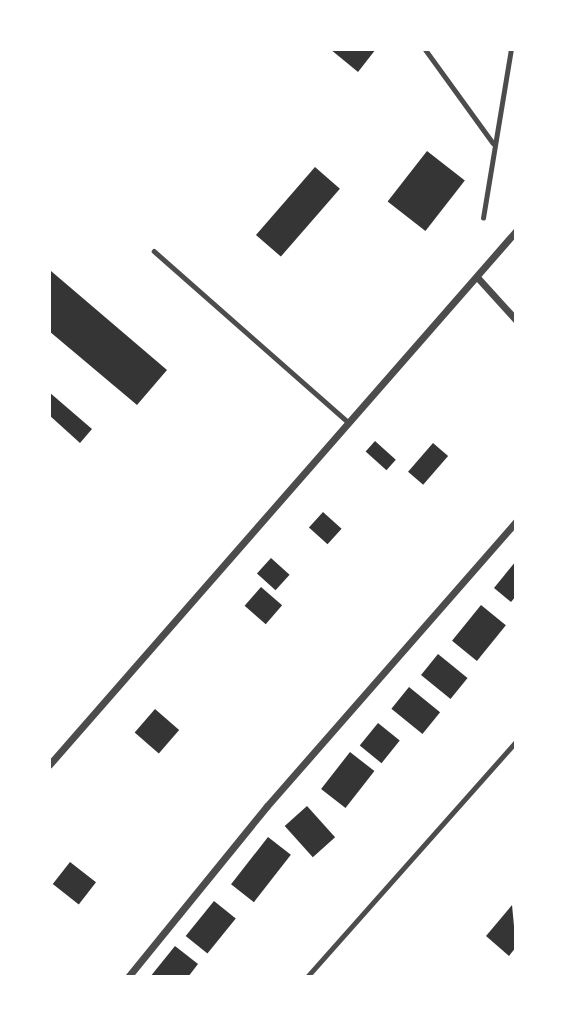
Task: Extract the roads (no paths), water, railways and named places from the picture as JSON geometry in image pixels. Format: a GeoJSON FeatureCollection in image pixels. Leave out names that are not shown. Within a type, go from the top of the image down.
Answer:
{"type":"FeatureCollection","features":[{"type":"Feature","properties":{"kind":"street"},"geometry":{"type":"LineString","coordinates":[[49,765],[516,230]]}},
{"type":"Feature","properties":{"kind":"street"},"geometry":{"type":"LineString","coordinates":[[477,277],[516,320]]}},
{"type":"Feature","properties":{"kind":"street"},"geometry":{"type":"LineString","coordinates":[[128,977],[267,806],[516,522]]}},
{"type":"Feature","properties":{"kind":"lane"},"geometry":{"type":"LineString","coordinates":[[425,49],[494,143]]}},
{"type":"Feature","properties":{"kind":"lane"},"geometry":{"type":"LineString","coordinates":[[484,218],[494,143],[512,49]]}},
{"type":"Feature","properties":{"kind":"lane"},"geometry":{"type":"LineString","coordinates":[[154,251],[349,423]]}},
{"type":"Feature","properties":{"kind":"lane"},"geometry":{"type":"LineString","coordinates":[[307,977],[516,742]]}}]}
